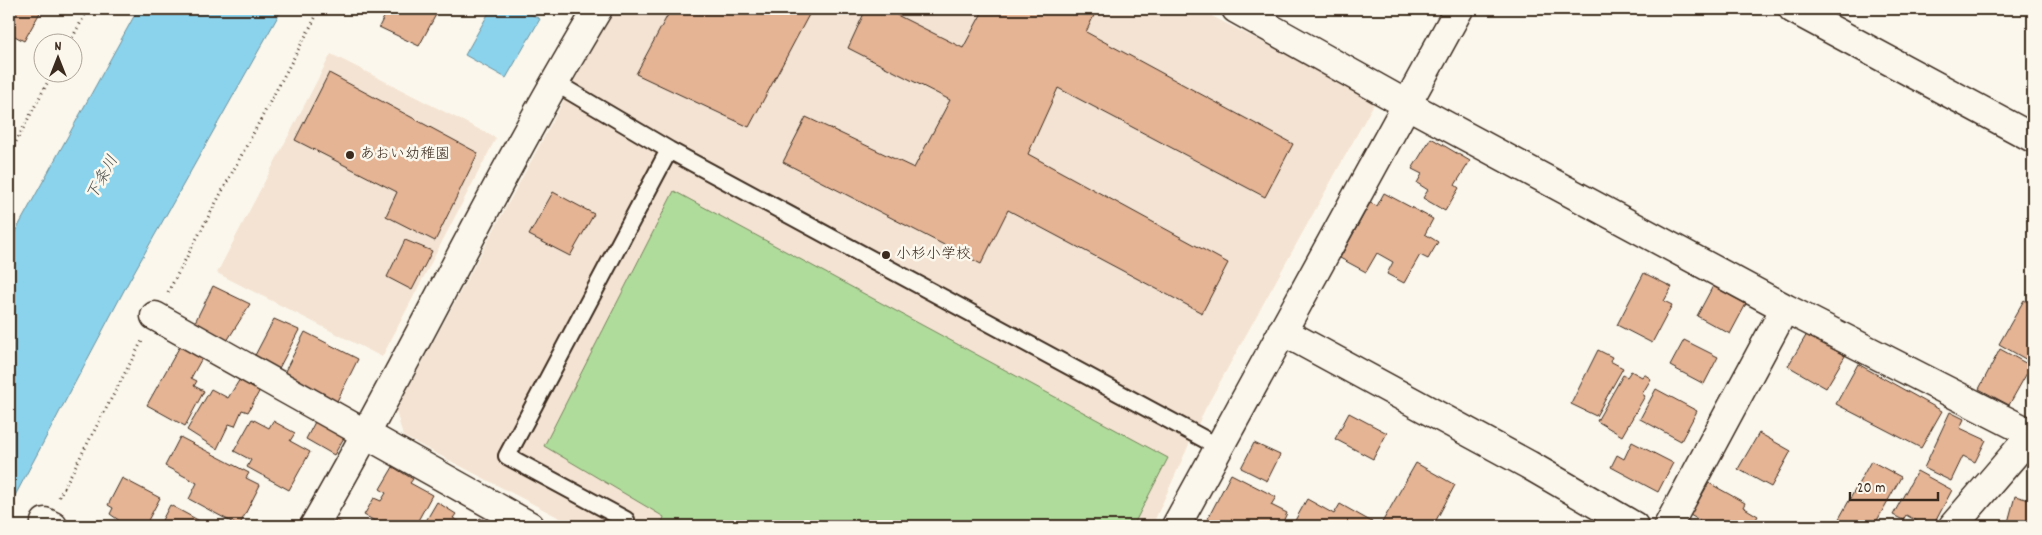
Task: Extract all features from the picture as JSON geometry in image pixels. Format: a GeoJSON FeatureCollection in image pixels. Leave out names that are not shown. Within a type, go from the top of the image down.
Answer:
{"type":"FeatureCollection","features":[{"type":"Feature","properties":{"kind":"street"},"geometry":{"type":"LineString","coordinates":[[314,526],[367,435],[554,82],[598,9]]}},
{"type":"Feature","properties":{"kind":"street"},"geometry":{"type":"LineString","coordinates":[[1236,9],[1406,104],[1785,308],[2033,433],[1953,526]]}},
{"type":"Feature","properties":{"kind":"street"},"geometry":{"type":"LineString","coordinates":[[1176,526],[1459,9]]}},
{"type":"Feature","properties":{"kind":"street"},"geometry":{"type":"LineString","coordinates":[[1793,9],[2033,138]]}},
{"type":"Feature","properties":{"kind":"street"},"geometry":{"type":"LineString","coordinates":[[1668,526],[1785,308]]}},
{"type":"Feature","properties":{"kind":"street"},"geometry":{"type":"LineString","coordinates":[[155,316],[530,526]]}},
{"type":"Feature","properties":{"kind":"street"},"geometry":{"type":"LineString","coordinates":[[1282,331],[1529,465],[1634,526]]}},
{"type":"Feature","properties":{"kind":"lane"},"geometry":{"type":"LineString","coordinates":[[554,82],[669,150],[1220,447]]}},
{"type":"Feature","properties":{"kind":"lane"},"geometry":{"type":"LineString","coordinates":[[622,526],[626,520],[507,456],[669,150]]}},
{"type":"Feature","properties":{"kind":"path"},"geometry":{"type":"LineString","coordinates":[[75,32],[88,9]]}},
{"type":"Feature","properties":{"kind":"path"},"geometry":{"type":"LineString","coordinates":[[49,524],[155,316],[320,9]]}},
{"type":"Feature","properties":{"kind":"path"},"geometry":{"type":"LineString","coordinates":[[9,155],[48,82]]}},
{"type":"Feature","properties":{"kind":"shaded area","name":"小杉小学校"},"geometry":{"type":"Polygon","coordinates":[[[613,9],[1198,9],[1376,100],[1205,409],[1152,526],[575,526],[403,436],[396,411],[613,9]]]}},
{"type":"Feature","properties":{"kind":"shaded area"},"geometry":{"type":"Polygon","coordinates":[[[331,54],[496,138],[382,357],[217,273],[331,54]]]}},
{"type":"Feature","properties":{"kind":"green space"},"geometry":{"type":"Polygon","coordinates":[[[674,191],[1168,458],[1133,526],[661,526],[664,517],[544,446],[674,191]]]}},
{"type":"Feature","properties":{"kind":"water","name":"下条川"},"geometry":{"type":"Polygon","coordinates":[[[138,9],[282,9],[129,281],[9,507],[9,243],[138,9]]]}},
{"type":"Feature","properties":{"kind":"water"},"geometry":{"type":"Polygon","coordinates":[[[491,9],[521,9],[540,19],[506,78],[465,55],[491,9]]]}},
{"type":"Feature","properties":{"kind":"building"},"geometry":{"type":"Polygon","coordinates":[[[9,9],[42,9],[24,41],[9,33],[9,9]]]}},
{"type":"Feature","properties":{"kind":"building"},"geometry":{"type":"Polygon","coordinates":[[[388,9],[439,9],[419,46],[379,27],[388,9]]]}},
{"type":"Feature","properties":{"kind":"building"},"geometry":{"type":"Polygon","coordinates":[[[671,9],[812,9],[749,127],[636,74],[671,9]]]}},
{"type":"Feature","properties":{"kind":"building"},"geometry":{"type":"Polygon","coordinates":[[[866,9],[885,9],[963,48],[984,9],[1097,9],[1086,32],[1293,144],[1265,197],[1058,88],[1028,154],[1228,263],[1202,313],[1008,210],[981,264],[783,162],[806,117],[914,168],[950,100],[848,48],[866,9]]]}},
{"type":"Feature","properties":{"kind":"building"},"geometry":{"type":"Polygon","coordinates":[[[329,73],[478,153],[435,241],[386,216],[397,192],[295,140],[329,73]]]}},
{"type":"Feature","properties":{"kind":"building"},"geometry":{"type":"Polygon","coordinates":[[[1431,138],[1470,161],[1455,185],[1459,188],[1445,211],[1423,198],[1428,190],[1417,183],[1422,174],[1412,169],[1431,138]]]}},
{"type":"Feature","properties":{"kind":"building"},"geometry":{"type":"Polygon","coordinates":[[[553,192],[594,214],[570,256],[529,235],[553,192]]]}},
{"type":"Feature","properties":{"kind":"building"},"geometry":{"type":"Polygon","coordinates":[[[1384,193],[1433,219],[1425,234],[1438,242],[1428,259],[1420,255],[1404,283],[1387,274],[1393,262],[1377,253],[1366,272],[1340,258],[1370,203],[1377,206],[1384,193]]]}},
{"type":"Feature","properties":{"kind":"building"},"geometry":{"type":"Polygon","coordinates":[[[405,240],[432,251],[412,290],[387,277],[405,240]]]}},
{"type":"Feature","properties":{"kind":"building"},"geometry":{"type":"Polygon","coordinates":[[[1644,273],[1672,287],[1664,301],[1672,305],[1652,343],[1617,325],[1644,273]]]}},
{"type":"Feature","properties":{"kind":"building"},"geometry":{"type":"Polygon","coordinates":[[[213,286],[250,304],[227,341],[194,324],[213,286]]]}},
{"type":"Feature","properties":{"kind":"building"},"geometry":{"type":"Polygon","coordinates":[[[1713,286],[1746,304],[1730,334],[1697,316],[1713,286]]]}},
{"type":"Feature","properties":{"kind":"building"},"geometry":{"type":"Polygon","coordinates":[[[2024,300],[2033,305],[2033,354],[2029,361],[1999,344],[2024,300]]]}},
{"type":"Feature","properties":{"kind":"building"},"geometry":{"type":"Polygon","coordinates":[[[274,319],[299,330],[276,374],[251,363],[274,319]]]}},
{"type":"Feature","properties":{"kind":"building"},"geometry":{"type":"Polygon","coordinates":[[[305,332],[358,359],[335,405],[282,377],[305,332]]]}},
{"type":"Feature","properties":{"kind":"building"},"geometry":{"type":"Polygon","coordinates":[[[1807,334],[1845,356],[1826,388],[1788,366],[1807,334]]]}},
{"type":"Feature","properties":{"kind":"building"},"geometry":{"type":"Polygon","coordinates":[[[1684,340],[1718,357],[1704,384],[1670,366],[1684,340]]]}},
{"type":"Feature","properties":{"kind":"building"},"geometry":{"type":"Polygon","coordinates":[[[180,346],[202,358],[191,378],[197,381],[194,386],[204,391],[185,426],[147,405],[180,346]]]}},
{"type":"Feature","properties":{"kind":"building"},"geometry":{"type":"Polygon","coordinates":[[[2000,349],[2031,366],[2009,405],[1979,389],[2000,349]]]}},
{"type":"Feature","properties":{"kind":"building"},"geometry":{"type":"Polygon","coordinates":[[[1598,350],[1612,357],[1610,361],[1623,368],[1596,416],[1571,404],[1598,350]]]}},
{"type":"Feature","properties":{"kind":"building"},"geometry":{"type":"Polygon","coordinates":[[[1858,364],[1942,411],[1921,448],[1836,404],[1858,364]]]}},
{"type":"Feature","properties":{"kind":"building"},"geometry":{"type":"Polygon","coordinates":[[[1631,371],[1642,377],[1644,374],[1651,379],[1642,394],[1645,396],[1622,436],[1597,421],[1623,375],[1627,377],[1631,371]]]}},
{"type":"Feature","properties":{"kind":"building"},"geometry":{"type":"Polygon","coordinates":[[[240,379],[260,390],[248,412],[242,410],[235,426],[229,424],[217,449],[187,430],[211,389],[228,398],[240,379]]]}},
{"type":"Feature","properties":{"kind":"building"},"geometry":{"type":"Polygon","coordinates":[[[1656,389],[1697,411],[1681,441],[1640,419],[1656,389]]]}},
{"type":"Feature","properties":{"kind":"building"},"geometry":{"type":"Polygon","coordinates":[[[1950,412],[1964,419],[1960,428],[1986,440],[1975,462],[1963,456],[1951,481],[1924,468],[1950,412]]]}},
{"type":"Feature","properties":{"kind":"building"},"geometry":{"type":"Polygon","coordinates":[[[1349,413],[1387,433],[1373,459],[1335,439],[1349,413]]]}},
{"type":"Feature","properties":{"kind":"building"},"geometry":{"type":"Polygon","coordinates":[[[252,419],[269,428],[273,421],[295,433],[290,441],[310,452],[289,490],[247,467],[251,460],[234,451],[252,419]]]}},
{"type":"Feature","properties":{"kind":"building"},"geometry":{"type":"Polygon","coordinates":[[[316,420],[345,436],[334,455],[306,439],[316,420]]]}},
{"type":"Feature","properties":{"kind":"building"},"geometry":{"type":"Polygon","coordinates":[[[1759,433],[1791,451],[1771,487],[1738,469],[1759,433]]]}},
{"type":"Feature","properties":{"kind":"building"},"geometry":{"type":"Polygon","coordinates":[[[180,437],[249,473],[246,478],[260,485],[239,526],[189,499],[197,483],[165,466],[180,437]]]}},
{"type":"Feature","properties":{"kind":"building"},"geometry":{"type":"Polygon","coordinates":[[[1632,442],[1673,463],[1658,492],[1611,467],[1617,455],[1624,459],[1632,442]]]}},
{"type":"Feature","properties":{"kind":"building"},"geometry":{"type":"Polygon","coordinates":[[[1254,443],[1280,455],[1267,481],[1241,468],[1254,443]]]}},
{"type":"Feature","properties":{"kind":"building"},"geometry":{"type":"Polygon","coordinates":[[[1871,461],[1901,477],[1874,526],[1835,526],[1871,461]]]}},
{"type":"Feature","properties":{"kind":"building"},"geometry":{"type":"Polygon","coordinates":[[[1416,463],[1455,485],[1433,526],[1380,526],[1416,463]]]}},
{"type":"Feature","properties":{"kind":"building"},"geometry":{"type":"Polygon","coordinates":[[[393,467],[413,479],[410,483],[432,495],[415,526],[384,526],[364,515],[374,498],[381,501],[386,493],[380,489],[393,467]]]}},
{"type":"Feature","properties":{"kind":"building"},"geometry":{"type":"Polygon","coordinates":[[[1917,471],[1952,490],[1933,526],[1926,526],[1906,515],[1903,520],[1893,515],[1917,471]]]}},
{"type":"Feature","properties":{"kind":"building"},"geometry":{"type":"Polygon","coordinates":[[[1231,474],[1276,497],[1271,505],[1287,513],[1281,526],[1204,526],[1231,474]]]}},
{"type":"Feature","properties":{"kind":"building"},"geometry":{"type":"Polygon","coordinates":[[[122,478],[160,498],[145,526],[127,526],[110,514],[113,508],[108,505],[122,478]]]}},
{"type":"Feature","properties":{"kind":"building"},"geometry":{"type":"Polygon","coordinates":[[[1709,483],[1745,503],[1743,507],[1758,516],[1752,526],[1709,526],[1690,515],[1709,483]]]}},
{"type":"Feature","properties":{"kind":"building"},"geometry":{"type":"Polygon","coordinates":[[[2015,496],[2033,501],[2033,526],[2007,526],[2015,496]]]}},
{"type":"Feature","properties":{"kind":"building"},"geometry":{"type":"Polygon","coordinates":[[[1307,499],[1334,514],[1340,504],[1372,522],[1370,526],[1292,526],[1307,499]]]}},
{"type":"Feature","properties":{"kind":"building"},"geometry":{"type":"Polygon","coordinates":[[[437,502],[456,514],[453,518],[467,526],[423,526],[437,502]]]}},
{"type":"Feature","properties":{"kind":"building"},"geometry":{"type":"Polygon","coordinates":[[[170,505],[209,526],[159,526],[170,505]]]}},
{"type":"Feature","properties":{"kind":"building"},"geometry":{"type":"Polygon","coordinates":[[[480,518],[496,526],[476,526],[480,518]]]}},
{"type":"Feature","properties":{"kind":"building"},"geometry":{"type":"Polygon","coordinates":[[[336,520],[348,526],[333,526],[336,520]]]}},
{"type":"Feature","properties":{"kind":"place","name":"あおい幼稚園"},"geometry":{"type":"Point","coordinates":[350,155]}},
{"type":"Feature","properties":{"kind":"place","name":"小杉小学校"},"geometry":{"type":"Point","coordinates":[886,255]}}]}
